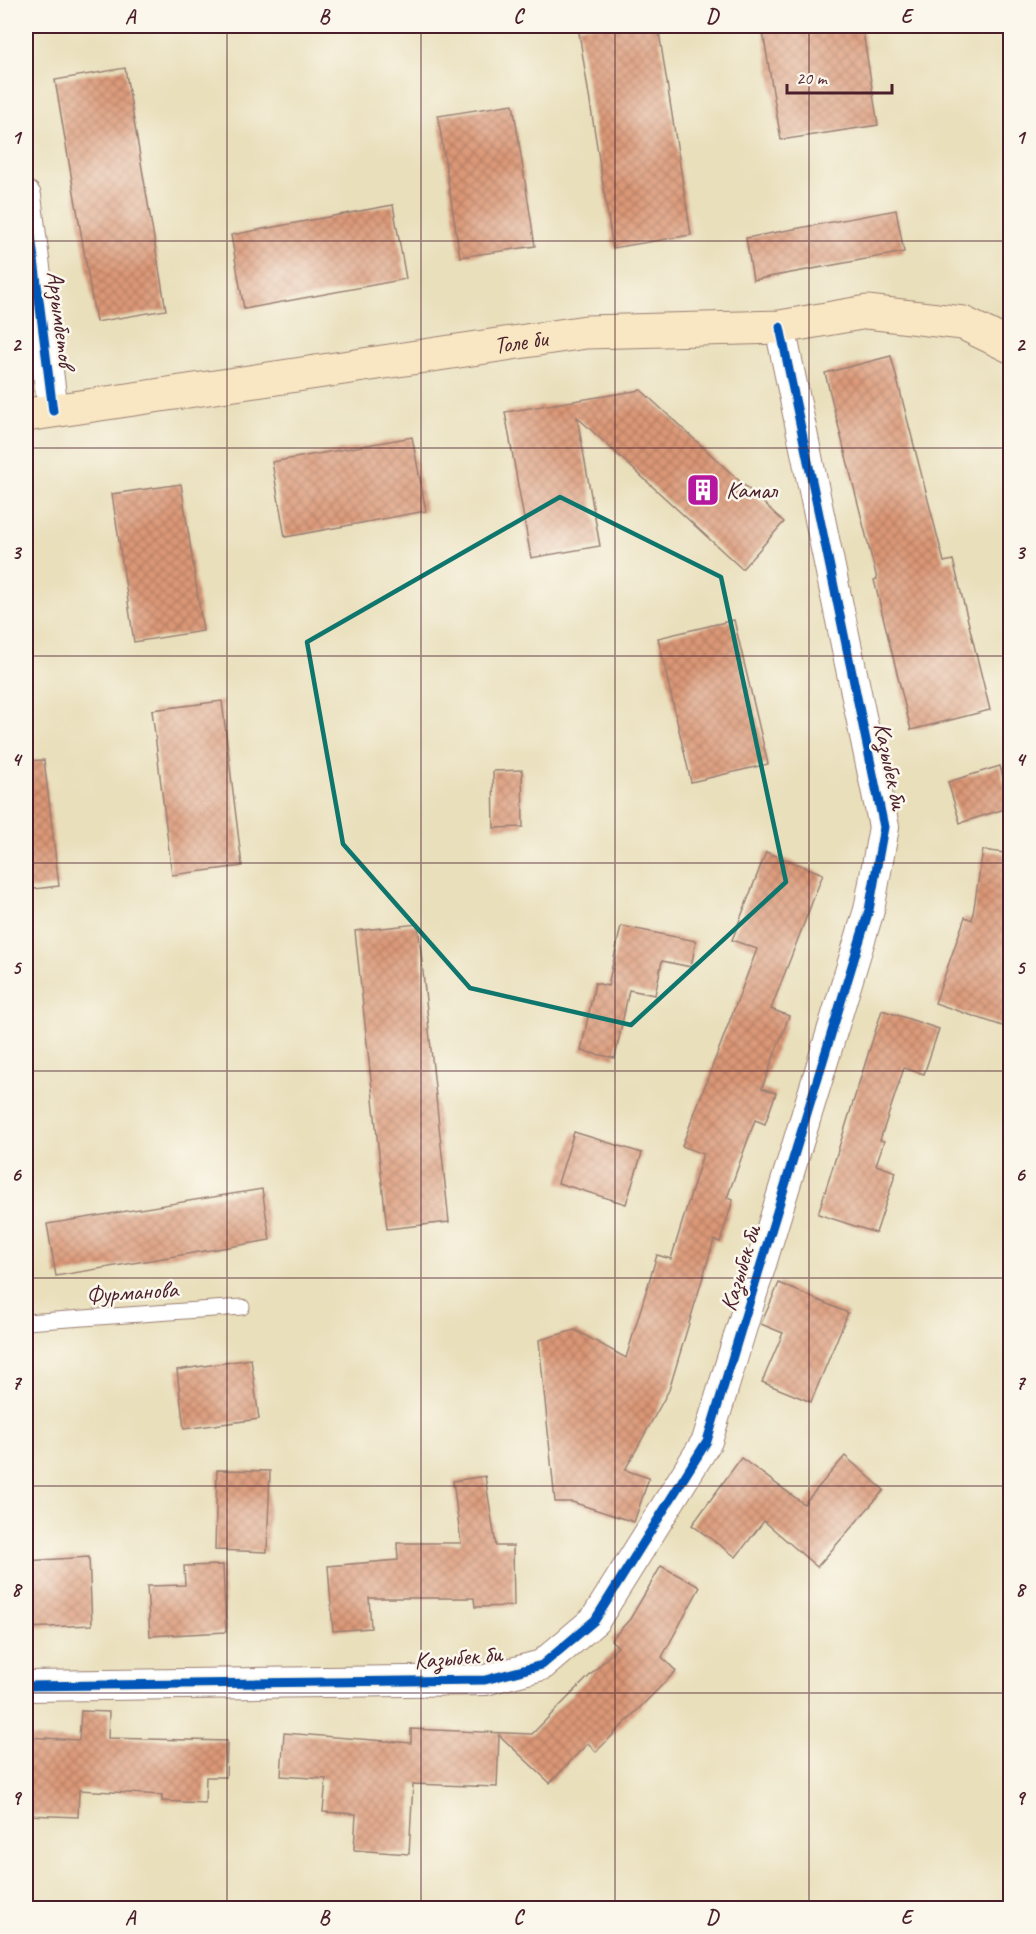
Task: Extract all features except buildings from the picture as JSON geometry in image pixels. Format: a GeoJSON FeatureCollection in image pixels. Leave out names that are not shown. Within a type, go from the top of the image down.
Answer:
{"type":"FeatureCollection","features":[{"type":"Feature","properties":{"kind":"main road","name":"Толе би"},"geometry":{"type":"LineString","coordinates":[[39,413],[586,332],[780,327],[867,312],[963,323],[1011,346]]}},
{"type":"Feature","properties":{"kind":"street","name":"Арзымбетов"},"geometry":{"type":"LineString","coordinates":[[26,196],[39,413]]}},
{"type":"Feature","properties":{"kind":"street","name":"Казыбек би"},"geometry":{"type":"LineString","coordinates":[[26,1686],[485,1680],[542,1665],[595,1620],[707,1441],[869,910],[884,827],[780,327]]}},
{"type":"Feature","properties":{"kind":"lane","name":"Фурманова"},"geometry":{"type":"LineString","coordinates":[[26,1322],[242,1307]]}},
{"type":"Feature","properties":{"kind":"highlighted area"},"geometry":{"type":"Polygon","coordinates":[[[560,497],[721,577],[786,882],[631,1025],[470,988],[343,844],[307,642],[560,497]]]}},
{"type":"Feature","properties":{"kind":"cycle path"},"geometry":{"type":"LineString","coordinates":[[26,196],[53,411]]}},
{"type":"Feature","properties":{"kind":"cycle path"},"geometry":{"type":"LineString","coordinates":[[26,1686],[485,1680],[542,1665],[595,1620],[707,1441],[869,910],[884,827],[780,327]]}},
{"type":"Feature","properties":{"kind":"place","name":"Камал"},"geometry":{"type":"Point","coordinates":[703,490]}}]}
